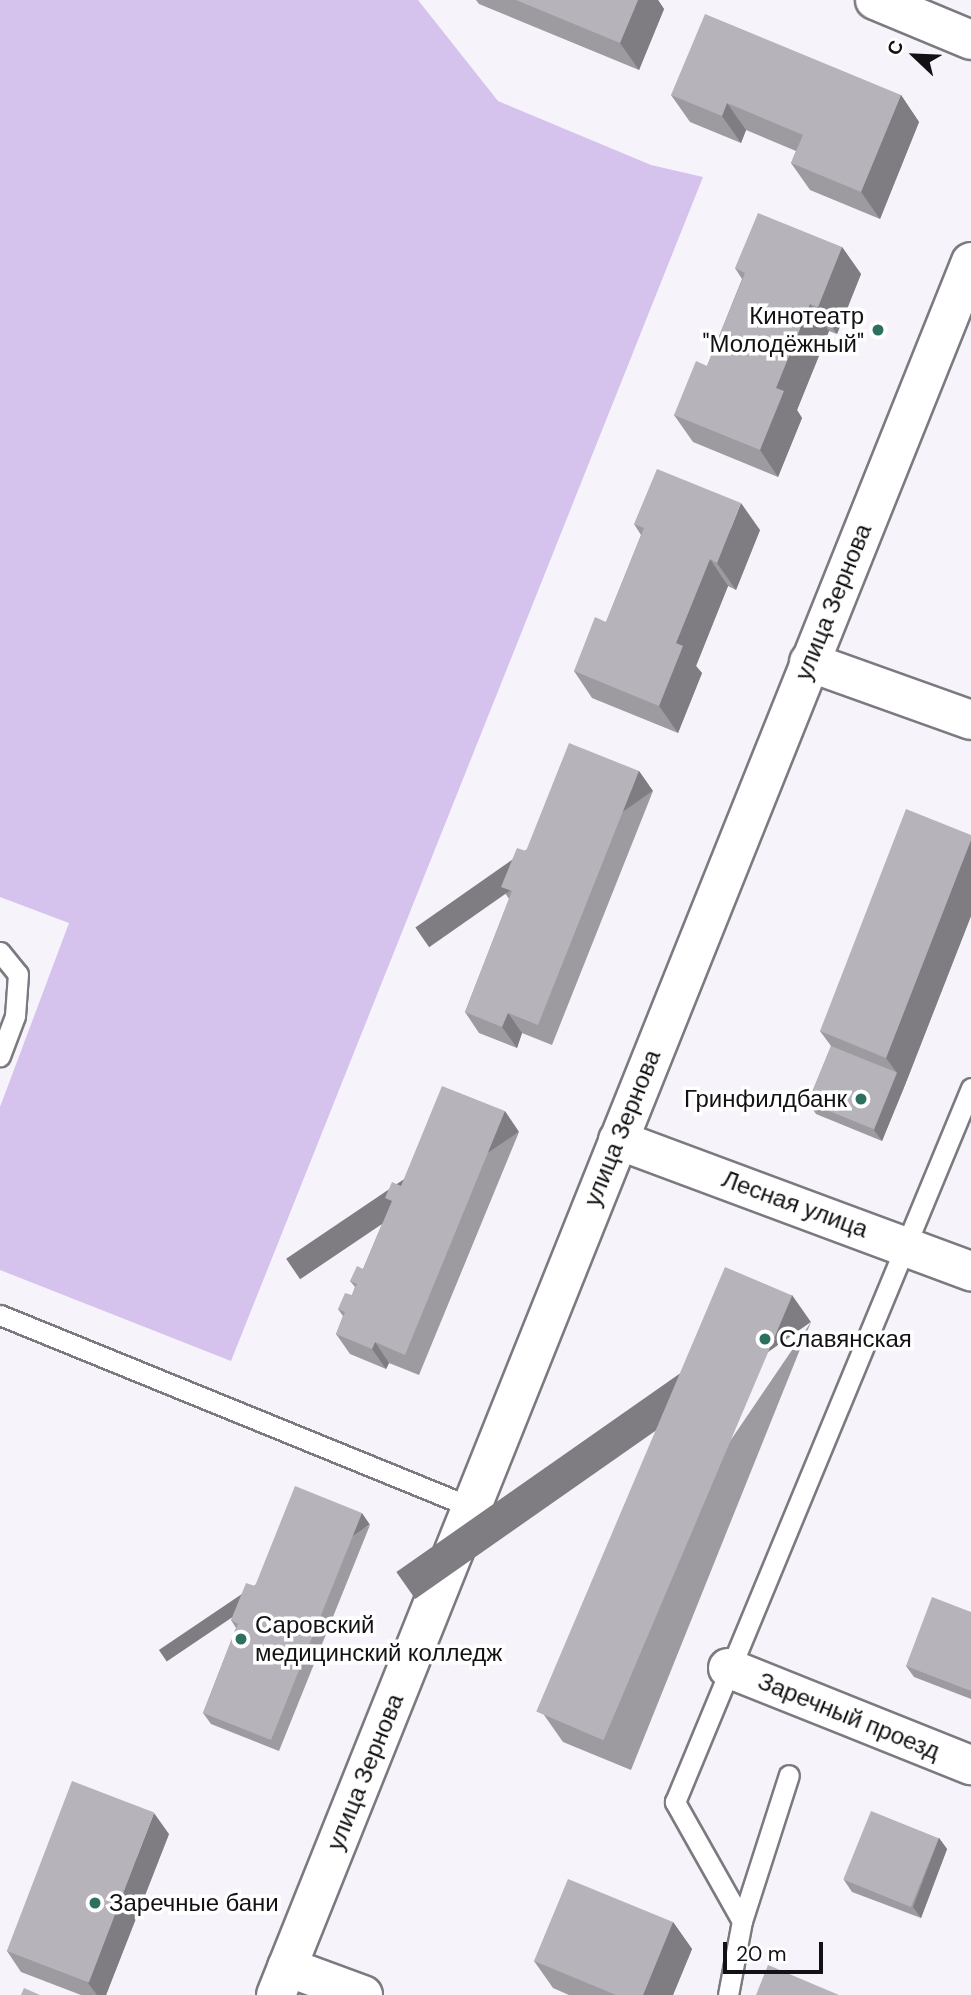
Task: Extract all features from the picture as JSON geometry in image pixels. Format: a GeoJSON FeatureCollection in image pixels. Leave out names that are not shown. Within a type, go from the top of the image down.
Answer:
{"type":"FeatureCollection","features":[{"type":"Feature","properties":{"kind":"main road"},"geometry":{"type":"LineString","coordinates":[[875,0],[971,40]]}},
{"type":"Feature","properties":{"kind":"main road","name":"улица Зернова"},"geometry":{"type":"LineString","coordinates":[[281,1981],[808,662],[971,262]]}},
{"type":"Feature","properties":{"kind":"main road"},"geometry":{"type":"LineString","coordinates":[[808,662],[971,720]]}},
{"type":"Feature","properties":{"kind":"main road","name":"Лесная улица"},"geometry":{"type":"LineString","coordinates":[[618,1140],[971,1271]]}},
{"type":"Feature","properties":{"kind":"main road","name":"Заречный проезд"},"geometry":{"type":"LineString","coordinates":[[728,1668],[971,1765]]}},
{"type":"Feature","properties":{"kind":"main road"},"geometry":{"type":"LineString","coordinates":[[281,1981],[363,1995]]}},
{"type":"Feature","properties":{"kind":"lane"},"geometry":{"type":"LineString","coordinates":[[0,952],[18,974],[15,1016],[0,1056]]}},
{"type":"Feature","properties":{"kind":"lane"},"geometry":{"type":"LineString","coordinates":[[742,1921],[675,1802],[728,1668],[908,1246],[971,1088]]}},
{"type":"Feature","properties":{"kind":"lane"},"geometry":{"type":"LineString","coordinates":[[0,1315],[471,1507]]}},
{"type":"Feature","properties":{"kind":"lane"},"geometry":{"type":"LineString","coordinates":[[728,1995],[742,1921],[789,1775]]}},
{"type":"Feature","properties":{"kind":"shaded area"},"geometry":{"type":"Polygon","coordinates":[[[0,0],[418,0],[498,101],[651,165],[703,177],[231,1361],[0,1270],[0,1107],[69,923],[0,897],[0,0]]]}},
{"type":"Feature","properties":{"kind":"building"},"geometry":{"type":"Polygon","coordinates":[[[516,0],[638,0],[620,43],[516,0]]]}},
{"type":"Feature","properties":{"kind":"building"},"geometry":{"type":"Polygon","coordinates":[[[705,14],[901,95],[861,192],[791,163],[803,135],[727,103],[722,116],[671,95],[705,14]]]}},
{"type":"Feature","properties":{"kind":"building"},"geometry":{"type":"Polygon","coordinates":[[[758,213],[842,247],[818,307],[810,304],[776,388],[784,391],[760,450],[674,415],[696,361],[707,366],[745,273],[735,268],[758,213]]]}},
{"type":"Feature","properties":{"kind":"building"},"geometry":{"type":"Polygon","coordinates":[[[657,469],[741,503],[717,563],[710,559],[676,643],[683,646],[659,706],[574,671],[595,617],[606,622],[644,528],[634,524],[657,469]]]}},
{"type":"Feature","properties":{"kind":"building"},"geometry":{"type":"Polygon","coordinates":[[[569,743],[639,771],[538,1025],[508,1013],[502,1027],[465,1012],[512,891],[501,887],[517,848],[526,851],[569,743]]]}},
{"type":"Feature","properties":{"kind":"building"},"geometry":{"type":"Polygon","coordinates":[[[906,809],[971,835],[971,840],[886,1058],[820,1031],[906,809]]]}},
{"type":"Feature","properties":{"kind":"building","name":"Гринфилдбанк"},"geometry":{"type":"Polygon","coordinates":[[[831,1046],[897,1073],[874,1129],[808,1103],[831,1046]]]}},
{"type":"Feature","properties":{"kind":"building"},"geometry":{"type":"Polygon","coordinates":[[[442,1086],[505,1111],[405,1355],[375,1342],[372,1349],[336,1334],[345,1312],[338,1309],[345,1293],[352,1295],[357,1284],[350,1281],[357,1266],[363,1269],[392,1201],[385,1198],[392,1182],[401,1186],[442,1086]]]}},
{"type":"Feature","properties":{"kind":"building"},"geometry":{"type":"Polygon","coordinates":[[[725,1267],[792,1296],[603,1740],[536,1712],[725,1267]]]}},
{"type":"Feature","properties":{"kind":"building"},"geometry":{"type":"Polygon","coordinates":[[[295,1486],[362,1513],[271,1740],[203,1713],[238,1624],[231,1620],[246,1583],[255,1586],[295,1486]]]}},
{"type":"Feature","properties":{"kind":"building"},"geometry":{"type":"Polygon","coordinates":[[[932,1597],[971,1612],[971,1691],[906,1666],[932,1597]]]}},
{"type":"Feature","properties":{"kind":"building","name":"Заречные бани"},"geometry":{"type":"Polygon","coordinates":[[[72,1781],[154,1813],[89,1982],[7,1951],[72,1781]]]}},
{"type":"Feature","properties":{"kind":"building"},"geometry":{"type":"Polygon","coordinates":[[[871,1811],[939,1838],[911,1907],[843,1880],[871,1811]]]}},
{"type":"Feature","properties":{"kind":"building"},"geometry":{"type":"Polygon","coordinates":[[[568,1879],[673,1922],[643,1995],[616,1995],[534,1961],[568,1879]]]}},
{"type":"Feature","properties":{"kind":"building"},"geometry":{"type":"Polygon","coordinates":[[[768,1965],[839,1995],[756,1995],[768,1965]]]}},
{"type":"Feature","properties":{"kind":"building"},"geometry":{"type":"Polygon","coordinates":[[[24,1988],[40,1995],[21,1995],[24,1988]]]}},
{"type":"Feature","properties":{"kind":"place","name":"Кинотеатр \"Молодёжный\""},"geometry":{"type":"Point","coordinates":[878,330]}},
{"type":"Feature","properties":{"kind":"place","name":"Гринфилдбанк"},"geometry":{"type":"Point","coordinates":[861,1099]}},
{"type":"Feature","properties":{"kind":"place","name":"Славянская"},"geometry":{"type":"Point","coordinates":[765,1339]}},
{"type":"Feature","properties":{"kind":"place","name":"Саровский медицинский колледж"},"geometry":{"type":"Point","coordinates":[241,1639]}},
{"type":"Feature","properties":{"kind":"place","name":"Заречные бани"},"geometry":{"type":"Point","coordinates":[95,1903]}}]}
